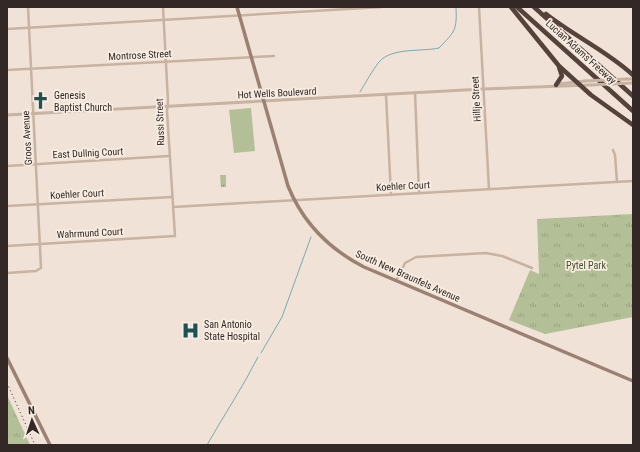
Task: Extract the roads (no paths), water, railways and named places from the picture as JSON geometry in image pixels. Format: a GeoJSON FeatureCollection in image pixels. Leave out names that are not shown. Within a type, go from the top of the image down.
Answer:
{"type":"FeatureCollection","features":[{"type":"Feature","properties":{"kind":"highway"},"geometry":{"type":"LineString","coordinates":[[511,7],[559,66],[581,86],[633,125]]}},
{"type":"Feature","properties":{"kind":"highway","name":"Lucian Adams Freeway"},"geometry":{"type":"LineString","coordinates":[[517,7],[633,111]]}},
{"type":"Feature","properties":{"kind":"highway"},"geometry":{"type":"LineString","coordinates":[[535,7],[563,28],[616,61],[633,75]]}},
{"type":"Feature","properties":{"kind":"highway","name":"Lucian Adams Freeway"},"geometry":{"type":"LineString","coordinates":[[535,7],[633,96]]}},
{"type":"Feature","properties":{"kind":"highway"},"geometry":{"type":"LineString","coordinates":[[556,84],[562,76],[559,66]]}},
{"type":"Feature","properties":{"kind":"main road","name":"South New Braunfels Avenue"},"geometry":{"type":"LineString","coordinates":[[237,7],[286,180],[295,200],[309,224],[329,245],[353,261],[396,281],[633,381]]}},
{"type":"Feature","properties":{"kind":"main road"},"geometry":{"type":"LineString","coordinates":[[7,358],[50,445]]}},
{"type":"Feature","properties":{"kind":"street","name":"Groos Avenue"},"geometry":{"type":"LineString","coordinates":[[7,273],[36,271],[41,268],[28,7]]}},
{"type":"Feature","properties":{"kind":"street","name":"Russi Street"},"geometry":{"type":"LineString","coordinates":[[163,7],[174,236]]}},
{"type":"Feature","properties":{"kind":"street"},"geometry":{"type":"LineString","coordinates":[[7,29],[382,7]]}},
{"type":"Feature","properties":{"kind":"street","name":"Hillje Street"},"geometry":{"type":"LineString","coordinates":[[479,7],[489,189]]}},
{"type":"Feature","properties":{"kind":"street","name":"Montrose Street"},"geometry":{"type":"LineString","coordinates":[[7,70],[274,56]]}},
{"type":"Feature","properties":{"kind":"street","name":"Hot Wells Boulevard"},"geometry":{"type":"LineString","coordinates":[[548,86],[585,81],[633,79]]}},
{"type":"Feature","properties":{"kind":"street","name":"Hot Wells Boulevard"},"geometry":{"type":"LineString","coordinates":[[7,115],[483,89],[590,86],[632,83]]}},
{"type":"Feature","properties":{"kind":"street"},"geometry":{"type":"LineString","coordinates":[[415,93],[419,193]]}},
{"type":"Feature","properties":{"kind":"street"},"geometry":{"type":"LineString","coordinates":[[386,95],[391,195]]}},
{"type":"Feature","properties":{"kind":"street"},"geometry":{"type":"LineString","coordinates":[[613,150],[615,155],[617,182]]}},
{"type":"Feature","properties":{"kind":"street","name":"East Dullnig Court"},"geometry":{"type":"LineString","coordinates":[[7,166],[169,156]]}},
{"type":"Feature","properties":{"kind":"street","name":"Koehler Court"},"geometry":{"type":"LineString","coordinates":[[173,207],[633,181]]}},
{"type":"Feature","properties":{"kind":"street","name":"Koehler Court"},"geometry":{"type":"LineString","coordinates":[[7,206],[172,196]]}},
{"type":"Feature","properties":{"kind":"street","name":"Wahrmund Court"},"geometry":{"type":"LineString","coordinates":[[7,246],[174,236]]}},
{"type":"Feature","properties":{"kind":"street"},"geometry":{"type":"LineString","coordinates":[[396,281],[405,263],[416,257],[491,254],[502,256],[532,268]]}},
{"type":"Feature","properties":{"kind":"waterway"},"geometry":{"type":"LineString","coordinates":[[360,92],[376,65],[385,57],[399,52],[439,48],[449,38],[454,30],[456,21],[456,7]]}},
{"type":"Feature","properties":{"kind":"waterway"},"geometry":{"type":"LineString","coordinates":[[261,353],[282,317],[311,237]]}},
{"type":"Feature","properties":{"kind":"waterway"},"geometry":{"type":"LineString","coordinates":[[207,445],[258,357]]}},
{"type":"Feature","properties":{"kind":"railway"},"geometry":{"type":"LineString","coordinates":[[7,383],[35,445]]}},
{"type":"Feature","properties":{"kind":"place","name":"Genesis Baptist Church"},"geometry":{"type":"Point","coordinates":[41,101]}},
{"type":"Feature","properties":{"kind":"place","name":"San Antonio State Hospital"},"geometry":{"type":"Point","coordinates":[191,330]}},
{"type":"Feature","properties":{"kind":"park label","name":"Pytel Park"},"geometry":{"type":"Point","coordinates":[586,265]}}]}
